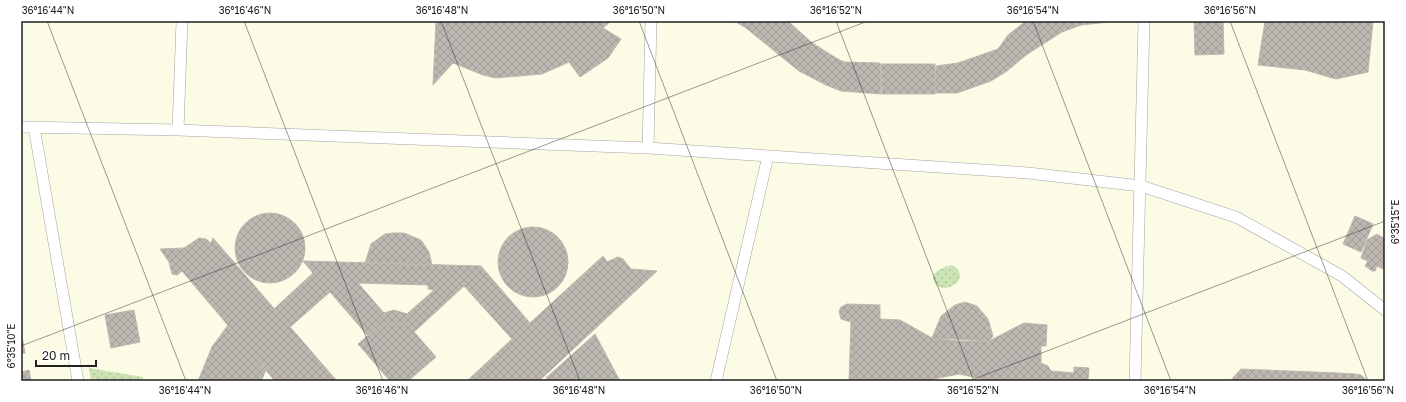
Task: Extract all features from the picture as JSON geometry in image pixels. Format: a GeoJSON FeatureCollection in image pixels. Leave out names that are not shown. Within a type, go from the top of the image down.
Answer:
{"type":"FeatureCollection","features":[{"type":"Feature","properties":{"kind":"lane"},"geometry":{"type":"LineString","coordinates":[[178,130],[182,21]]}},
{"type":"Feature","properties":{"kind":"lane"},"geometry":{"type":"LineString","coordinates":[[648,148],[652,21]]}},
{"type":"Feature","properties":{"kind":"lane"},"geometry":{"type":"LineString","coordinates":[[1135,381],[1144,21]]}},
{"type":"Feature","properties":{"kind":"lane"},"geometry":{"type":"LineString","coordinates":[[21,127],[178,130],[648,148],[1028,173],[1141,186],[1236,217],[1342,276],[1385,310]]}},
{"type":"Feature","properties":{"kind":"lane"},"geometry":{"type":"LineString","coordinates":[[34,127],[78,381]]}},
{"type":"Feature","properties":{"kind":"lane"},"geometry":{"type":"LineString","coordinates":[[716,381],[768,156]]}},
{"type":"Feature","properties":{"kind":"shaded area"},"geometry":{"type":"Polygon","coordinates":[[[21,21],[1385,21],[1385,381],[21,381],[21,21]]]}},
{"type":"Feature","properties":{"kind":"green space"},"geometry":{"type":"Polygon","coordinates":[[[952,265],[958,270],[960,275],[956,283],[946,288],[941,288],[936,285],[933,281],[933,277],[937,271],[952,265]]]}},
{"type":"Feature","properties":{"kind":"green space"},"geometry":{"type":"Polygon","coordinates":[[[89,368],[143,377],[143,381],[91,381],[89,368]]]}},
{"type":"Feature","properties":{"kind":"building"},"geometry":{"type":"Polygon","coordinates":[[[436,21],[611,21],[603,28],[621,39],[608,58],[580,77],[569,62],[542,74],[496,78],[483,75],[453,63],[433,85],[436,21]]]}},
{"type":"Feature","properties":{"kind":"building"},"geometry":{"type":"Polygon","coordinates":[[[720,21],[788,21],[811,42],[844,62],[880,63],[881,94],[841,91],[826,85],[799,71],[746,28],[736,22],[720,21]]]}},
{"type":"Feature","properties":{"kind":"building"},"geometry":{"type":"Polygon","coordinates":[[[1026,21],[1110,22],[1081,25],[1062,32],[1026,55],[1007,71],[991,81],[957,93],[935,93],[936,66],[958,63],[998,49],[1008,35],[1026,21]]]}},
{"type":"Feature","properties":{"kind":"building"},"geometry":{"type":"Polygon","coordinates":[[[1194,21],[1223,21],[1224,54],[1195,55],[1194,21]]]}},
{"type":"Feature","properties":{"kind":"building"},"geometry":{"type":"Polygon","coordinates":[[[1265,21],[1373,21],[1368,72],[1336,79],[1305,70],[1258,65],[1265,21]]]}},
{"type":"Feature","properties":{"kind":"building"},"geometry":{"type":"Polygon","coordinates":[[[881,64],[935,64],[935,94],[882,94],[881,64]]]}},
{"type":"Feature","properties":{"kind":"building"},"geometry":{"type":"Polygon","coordinates":[[[263,213],[277,213],[290,219],[299,228],[303,234],[305,248],[303,262],[295,273],[284,281],[277,283],[263,283],[256,281],[245,273],[237,262],[235,255],[235,241],[237,234],[245,223],[256,215],[263,213]]]}},
{"type":"Feature","properties":{"kind":"building"},"geometry":{"type":"Polygon","coordinates":[[[1355,216],[1373,224],[1361,252],[1343,244],[1355,216]]]}},
{"type":"Feature","properties":{"kind":"building"},"geometry":{"type":"Polygon","coordinates":[[[526,227],[540,227],[553,233],[562,242],[566,248],[568,262],[566,276],[558,287],[547,295],[540,297],[526,297],[519,295],[508,287],[500,276],[498,269],[498,255],[500,248],[508,237],[519,229],[526,227]]]}},
{"type":"Feature","properties":{"kind":"building"},"geometry":{"type":"Polygon","coordinates":[[[404,233],[421,240],[429,252],[432,265],[365,263],[371,244],[385,234],[404,233]]]}},
{"type":"Feature","properties":{"kind":"building"},"geometry":{"type":"Polygon","coordinates":[[[1377,234],[1385,239],[1385,270],[1377,266],[1375,271],[1372,271],[1365,266],[1368,261],[1361,258],[1367,240],[1377,234]]]}},
{"type":"Feature","properties":{"kind":"building"},"geometry":{"type":"Polygon","coordinates":[[[199,238],[206,239],[211,243],[213,238],[337,381],[275,381],[182,271],[177,275],[172,274],[169,262],[160,249],[184,248],[199,238]]]}},
{"type":"Feature","properties":{"kind":"building"},"geometry":{"type":"Polygon","coordinates":[[[603,256],[607,262],[618,257],[623,259],[631,269],[657,271],[539,381],[467,381],[512,339],[464,286],[414,332],[407,324],[380,325],[368,336],[330,292],[290,327],[274,309],[313,273],[303,261],[481,266],[530,323],[603,256]],[[358,283],[384,313],[394,310],[407,314],[434,290],[428,289],[428,285],[358,283]]]}},
{"type":"Feature","properties":{"kind":"building"},"geometry":{"type":"Polygon","coordinates":[[[965,302],[977,306],[988,319],[993,336],[989,341],[932,338],[941,316],[955,305],[965,302]]]}},
{"type":"Feature","properties":{"kind":"building"},"geometry":{"type":"Polygon","coordinates":[[[847,304],[880,305],[880,319],[900,320],[932,338],[958,341],[989,341],[1024,323],[1047,325],[1046,346],[1041,346],[1041,363],[1048,366],[1051,371],[1074,373],[1074,367],[1089,368],[1088,381],[991,381],[959,374],[923,381],[849,381],[851,322],[841,319],[839,311],[841,307],[847,304]]]}},
{"type":"Feature","properties":{"kind":"building"},"geometry":{"type":"Polygon","coordinates":[[[134,310],[140,342],[111,348],[105,315],[134,310]]]}},
{"type":"Feature","properties":{"kind":"building"},"geometry":{"type":"Polygon","coordinates":[[[407,324],[436,357],[408,381],[390,381],[358,344],[380,325],[407,324]]]}},
{"type":"Feature","properties":{"kind":"building"},"geometry":{"type":"Polygon","coordinates":[[[228,325],[266,370],[261,381],[198,381],[212,347],[228,325]]]}},
{"type":"Feature","properties":{"kind":"building"},"geometry":{"type":"Polygon","coordinates":[[[21,331],[25,353],[21,353],[21,331]]]}},
{"type":"Feature","properties":{"kind":"building"},"geometry":{"type":"Polygon","coordinates":[[[595,334],[620,381],[548,381],[546,378],[595,334]]]}},
{"type":"Feature","properties":{"kind":"building"},"geometry":{"type":"Polygon","coordinates":[[[1241,369],[1339,373],[1339,381],[1230,381],[1241,369]]]}},
{"type":"Feature","properties":{"kind":"building"},"geometry":{"type":"Polygon","coordinates":[[[29,370],[31,381],[21,381],[21,372],[29,370]]]}},
{"type":"Feature","properties":{"kind":"building"},"geometry":{"type":"Polygon","coordinates":[[[1339,373],[1361,375],[1368,381],[1339,381],[1339,373]]]}}]}
